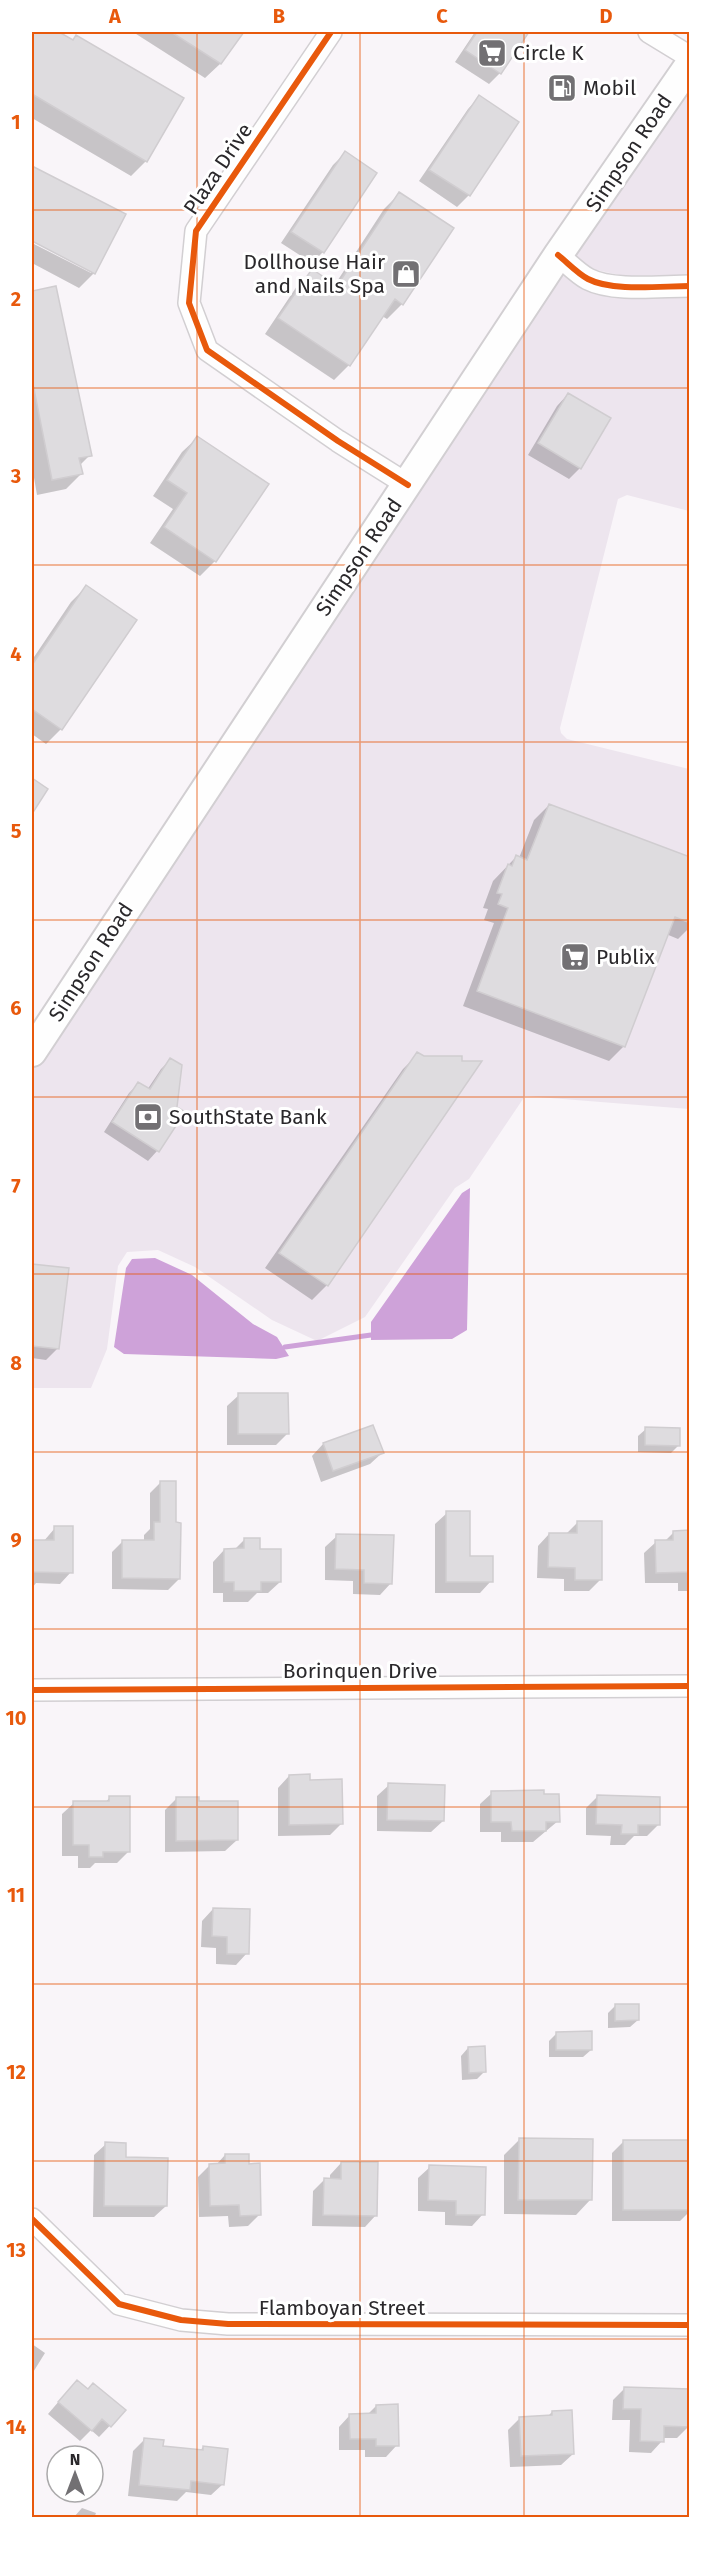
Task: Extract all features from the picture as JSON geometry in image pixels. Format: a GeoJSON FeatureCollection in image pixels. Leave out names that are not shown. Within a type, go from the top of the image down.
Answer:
{"type":"FeatureCollection","features":[{"type":"Feature","properties":{"kind":"main road","name":"Simpson Road"},"geometry":{"type":"LineString","coordinates":[[32,1052],[558,255],[690,64]]}},
{"type":"Feature","properties":{"kind":"street","name":"Plaza Drive"},"geometry":{"type":"LineString","coordinates":[[331,32],[196,231],[189,303],[207,350],[338,441],[408,485]]}},
{"type":"Feature","properties":{"kind":"street"},"geometry":{"type":"LineString","coordinates":[[649,32],[690,57]]}},
{"type":"Feature","properties":{"kind":"street"},"geometry":{"type":"LineString","coordinates":[[558,255],[588,279],[605,284],[690,286]]}},
{"type":"Feature","properties":{"kind":"street","name":"Borinquen Drive"},"geometry":{"type":"LineString","coordinates":[[32,1690],[690,1686]]}},
{"type":"Feature","properties":{"kind":"street","name":"Flamboyan Street"},"geometry":{"type":"LineString","coordinates":[[32,2219],[119,2304],[181,2320],[228,2324],[690,2325]]}},
{"type":"Feature","properties":{"kind":"shaded area"},"geometry":{"type":"Polygon","coordinates":[[[689,82],[689,275],[624,276],[592,269],[574,255],[689,82]]]}},
{"type":"Feature","properties":{"kind":"shaded area"},"geometry":{"type":"Polygon","coordinates":[[[563,272],[689,296],[689,511],[627,495],[618,499],[560,728],[561,733],[567,739],[689,769],[689,1109],[525,1096],[469,1179],[455,1188],[365,1317],[317,1341],[272,1320],[195,1267],[158,1250],[127,1252],[118,1266],[107,1349],[91,1388],[32,1388],[32,1070],[306,654],[563,272]]]}},
{"type":"Feature","properties":{"kind":"shaded area"},"geometry":{"type":"Polygon","coordinates":[[[470,1188],[467,1330],[452,1339],[371,1340],[371,1322],[462,1193],[470,1188]]]}},
{"type":"Feature","properties":{"kind":"shaded area"},"geometry":{"type":"Polygon","coordinates":[[[155,1258],[192,1275],[253,1324],[277,1337],[289,1356],[276,1359],[124,1354],[114,1347],[126,1268],[132,1259],[155,1258]]]}},
{"type":"Feature","properties":{"kind":"building"},"geometry":{"type":"Polygon","coordinates":[[[32,32],[59,32],[73,40],[76,35],[184,98],[147,162],[32,94],[32,32]]]}},
{"type":"Feature","properties":{"kind":"building"},"geometry":{"type":"Polygon","coordinates":[[[171,32],[244,32],[221,64],[171,32]]]}},
{"type":"Feature","properties":{"kind":"building","name":"Circle K"},"geometry":{"type":"Polygon","coordinates":[[[477,32],[529,32],[501,74],[465,50],[477,32]]]}},
{"type":"Feature","properties":{"kind":"building"},"geometry":{"type":"Polygon","coordinates":[[[479,95],[519,122],[470,196],[429,170],[479,95]]]}},
{"type":"Feature","properties":{"kind":"building"},"geometry":{"type":"Polygon","coordinates":[[[345,151],[377,173],[324,253],[291,232],[345,151]]]}},
{"type":"Feature","properties":{"kind":"building"},"geometry":{"type":"Polygon","coordinates":[[[32,166],[126,214],[95,274],[32,241],[32,166]]]}},
{"type":"Feature","properties":{"kind":"building"},"geometry":{"type":"Polygon","coordinates":[[[399,192],[454,228],[403,305],[395,299],[350,366],[278,318],[312,269],[337,286],[399,192]]]}},
{"type":"Feature","properties":{"kind":"building"},"geometry":{"type":"Polygon","coordinates":[[[56,286],[92,456],[79,458],[83,474],[52,480],[32,379],[32,291],[56,286]]]}},
{"type":"Feature","properties":{"kind":"building"},"geometry":{"type":"Polygon","coordinates":[[[568,393],[611,418],[581,469],[538,443],[568,393]]]}},
{"type":"Feature","properties":{"kind":"building"},"geometry":{"type":"Polygon","coordinates":[[[197,436],[269,484],[216,562],[164,527],[187,493],[167,480],[197,436]]]}},
{"type":"Feature","properties":{"kind":"building"},"geometry":{"type":"Polygon","coordinates":[[[86,585],[137,620],[62,730],[32,709],[32,665],[86,585]]]}},
{"type":"Feature","properties":{"kind":"building"},"geometry":{"type":"Polygon","coordinates":[[[32,778],[48,789],[32,814],[32,778]]]}},
{"type":"Feature","properties":{"kind":"building","name":"Publix"},"geometry":{"type":"Polygon","coordinates":[[[549,804],[690,857],[690,923],[675,917],[625,1047],[477,991],[508,908],[498,904],[502,894],[497,893],[508,864],[512,866],[516,855],[527,860],[549,804]]]}},
{"type":"Feature","properties":{"kind":"building"},"geometry":{"type":"Polygon","coordinates":[[[417,1052],[424,1056],[462,1056],[462,1061],[482,1061],[328,1286],[279,1253],[417,1052]]]}},
{"type":"Feature","properties":{"kind":"building","name":"SouthState Bank"},"geometry":{"type":"Polygon","coordinates":[[[170,1058],[182,1065],[177,1107],[185,1112],[159,1152],[112,1122],[138,1082],[150,1089],[170,1058]]]}},
{"type":"Feature","properties":{"kind":"building"},"geometry":{"type":"Polygon","coordinates":[[[32,1264],[69,1268],[59,1349],[32,1346],[32,1264]]]}},
{"type":"Feature","properties":{"kind":"building"},"geometry":{"type":"Polygon","coordinates":[[[238,1393],[288,1393],[289,1434],[238,1434],[238,1393]]]}},
{"type":"Feature","properties":{"kind":"building"},"geometry":{"type":"Polygon","coordinates":[[[373,1425],[384,1453],[333,1471],[323,1443],[373,1425]]]}},
{"type":"Feature","properties":{"kind":"building"},"geometry":{"type":"Polygon","coordinates":[[[645,1427],[680,1428],[680,1446],[645,1445],[645,1427]]]}},
{"type":"Feature","properties":{"kind":"building"},"geometry":{"type":"Polygon","coordinates":[[[160,1481],[176,1481],[176,1522],[181,1523],[180,1579],[122,1578],[122,1540],[154,1540],[154,1522],[160,1522],[160,1481]]]}},
{"type":"Feature","properties":{"kind":"building"},"geometry":{"type":"Polygon","coordinates":[[[446,1511],[470,1511],[470,1556],[493,1556],[493,1582],[446,1582],[446,1511]]]}},
{"type":"Feature","properties":{"kind":"building"},"geometry":{"type":"Polygon","coordinates":[[[577,1521],[602,1521],[602,1580],[575,1580],[575,1568],[548,1567],[549,1533],[577,1533],[577,1521]]]}},
{"type":"Feature","properties":{"kind":"building"},"geometry":{"type":"Polygon","coordinates":[[[54,1526],[73,1526],[73,1573],[32,1572],[32,1540],[54,1540],[54,1526]]]}},
{"type":"Feature","properties":{"kind":"building"},"geometry":{"type":"Polygon","coordinates":[[[690,1530],[690,1572],[656,1573],[655,1540],[673,1540],[673,1531],[690,1530]]]}},
{"type":"Feature","properties":{"kind":"building"},"geometry":{"type":"Polygon","coordinates":[[[336,1534],[394,1535],[392,1584],[364,1583],[364,1570],[335,1569],[336,1534]]]}},
{"type":"Feature","properties":{"kind":"building"},"geometry":{"type":"Polygon","coordinates":[[[244,1538],[260,1538],[260,1549],[281,1549],[281,1582],[261,1582],[261,1591],[234,1591],[234,1582],[224,1582],[224,1549],[244,1548],[244,1538]]]}},
{"type":"Feature","properties":{"kind":"building"},"geometry":{"type":"Polygon","coordinates":[[[310,1774],[310,1780],[342,1779],[343,1824],[289,1825],[289,1775],[310,1774]]]}},
{"type":"Feature","properties":{"kind":"building"},"geometry":{"type":"Polygon","coordinates":[[[388,1783],[445,1785],[444,1821],[387,1820],[388,1783]]]}},
{"type":"Feature","properties":{"kind":"building"},"geometry":{"type":"Polygon","coordinates":[[[544,1790],[544,1794],[559,1794],[560,1822],[546,1822],[546,1831],[512,1831],[511,1822],[491,1822],[491,1791],[544,1790]]]}},
{"type":"Feature","properties":{"kind":"building"},"geometry":{"type":"Polygon","coordinates":[[[597,1795],[660,1797],[660,1825],[638,1825],[638,1834],[621,1834],[622,1825],[596,1824],[597,1795]]]}},
{"type":"Feature","properties":{"kind":"building"},"geometry":{"type":"Polygon","coordinates":[[[109,1796],[130,1796],[130,1852],[103,1852],[103,1857],[89,1857],[89,1845],[73,1845],[73,1801],[109,1801],[109,1796]]]}},
{"type":"Feature","properties":{"kind":"building"},"geometry":{"type":"Polygon","coordinates":[[[176,1797],[199,1797],[199,1801],[238,1801],[238,1840],[176,1841],[176,1797]]]}},
{"type":"Feature","properties":{"kind":"building"},"geometry":{"type":"Polygon","coordinates":[[[213,1908],[250,1909],[249,1954],[227,1954],[227,1937],[212,1936],[213,1908]]]}},
{"type":"Feature","properties":{"kind":"building"},"geometry":{"type":"Polygon","coordinates":[[[615,2004],[639,2004],[639,2020],[615,2021],[615,2004]]]}},
{"type":"Feature","properties":{"kind":"building"},"geometry":{"type":"Polygon","coordinates":[[[592,2031],[592,2050],[556,2050],[556,2032],[592,2031]]]}},
{"type":"Feature","properties":{"kind":"building"},"geometry":{"type":"Polygon","coordinates":[[[485,2046],[486,2072],[469,2073],[468,2047],[485,2046]]]}},
{"type":"Feature","properties":{"kind":"building"},"geometry":{"type":"Polygon","coordinates":[[[519,2138],[593,2139],[592,2200],[518,2200],[519,2138]]]}},
{"type":"Feature","properties":{"kind":"building"},"geometry":{"type":"Polygon","coordinates":[[[623,2140],[690,2140],[690,2210],[623,2210],[623,2140]]]}},
{"type":"Feature","properties":{"kind":"building"},"geometry":{"type":"Polygon","coordinates":[[[105,2142],[126,2143],[126,2157],[168,2158],[167,2206],[104,2206],[105,2142]]]}},
{"type":"Feature","properties":{"kind":"building"},"geometry":{"type":"Polygon","coordinates":[[[225,2154],[249,2154],[249,2164],[260,2163],[261,2215],[240,2216],[239,2205],[210,2206],[209,2164],[225,2163],[225,2154]]]}},
{"type":"Feature","properties":{"kind":"building"},"geometry":{"type":"Polygon","coordinates":[[[341,2162],[378,2162],[377,2216],[323,2215],[324,2178],[341,2179],[341,2162]]]}},
{"type":"Feature","properties":{"kind":"building"},"geometry":{"type":"Polygon","coordinates":[[[429,2165],[486,2167],[485,2215],[456,2215],[456,2201],[428,2200],[429,2165]]]}},
{"type":"Feature","properties":{"kind":"building"},"geometry":{"type":"Polygon","coordinates":[[[77,2380],[88,2389],[93,2383],[126,2410],[111,2427],[102,2419],[92,2431],[58,2402],[77,2380]]]}},
{"type":"Feature","properties":{"kind":"building"},"geometry":{"type":"Polygon","coordinates":[[[624,2387],[690,2389],[690,2427],[664,2426],[664,2442],[640,2441],[641,2409],[623,2409],[624,2387]]]}},
{"type":"Feature","properties":{"kind":"building"},"geometry":{"type":"Polygon","coordinates":[[[398,2404],[399,2446],[376,2446],[376,2439],[350,2439],[349,2414],[376,2413],[376,2405],[398,2404]]]}},
{"type":"Feature","properties":{"kind":"building"},"geometry":{"type":"Polygon","coordinates":[[[572,2410],[574,2454],[521,2456],[519,2417],[552,2415],[552,2411],[572,2410]]]}},
{"type":"Feature","properties":{"kind":"building"},"geometry":{"type":"Polygon","coordinates":[[[144,2438],[164,2440],[163,2446],[203,2450],[203,2446],[228,2449],[224,2485],[191,2481],[190,2490],[139,2485],[144,2438]]]}},
{"type":"Feature","properties":{"kind":"waterway"},"geometry":{"type":"LineString","coordinates":[[285,1347],[371,1335]]}},
{"type":"Feature","properties":{"kind":"cycle path"},"geometry":{"type":"LineString","coordinates":[[331,32],[196,231],[189,303],[207,350],[338,441],[408,485]]}},
{"type":"Feature","properties":{"kind":"cycle path"},"geometry":{"type":"LineString","coordinates":[[558,255],[584,277],[610,286],[690,286]]}},
{"type":"Feature","properties":{"kind":"cycle path"},"geometry":{"type":"LineString","coordinates":[[32,1690],[690,1686]]}},
{"type":"Feature","properties":{"kind":"cycle path"},"geometry":{"type":"LineString","coordinates":[[32,2219],[119,2304],[181,2320],[228,2324],[690,2325]]}},
{"type":"Feature","properties":{"kind":"place","name":"Circle K"},"geometry":{"type":"Point","coordinates":[492,53]}},
{"type":"Feature","properties":{"kind":"place","name":"Mobil"},"geometry":{"type":"Point","coordinates":[562,88]}},
{"type":"Feature","properties":{"kind":"place","name":"Dollhouse Hair and Nails Spa"},"geometry":{"type":"Point","coordinates":[406,274]}},
{"type":"Feature","properties":{"kind":"place","name":"Publix"},"geometry":{"type":"Point","coordinates":[575,957]}},
{"type":"Feature","properties":{"kind":"place","name":"SouthState Bank"},"geometry":{"type":"Point","coordinates":[148,1117]}}]}
